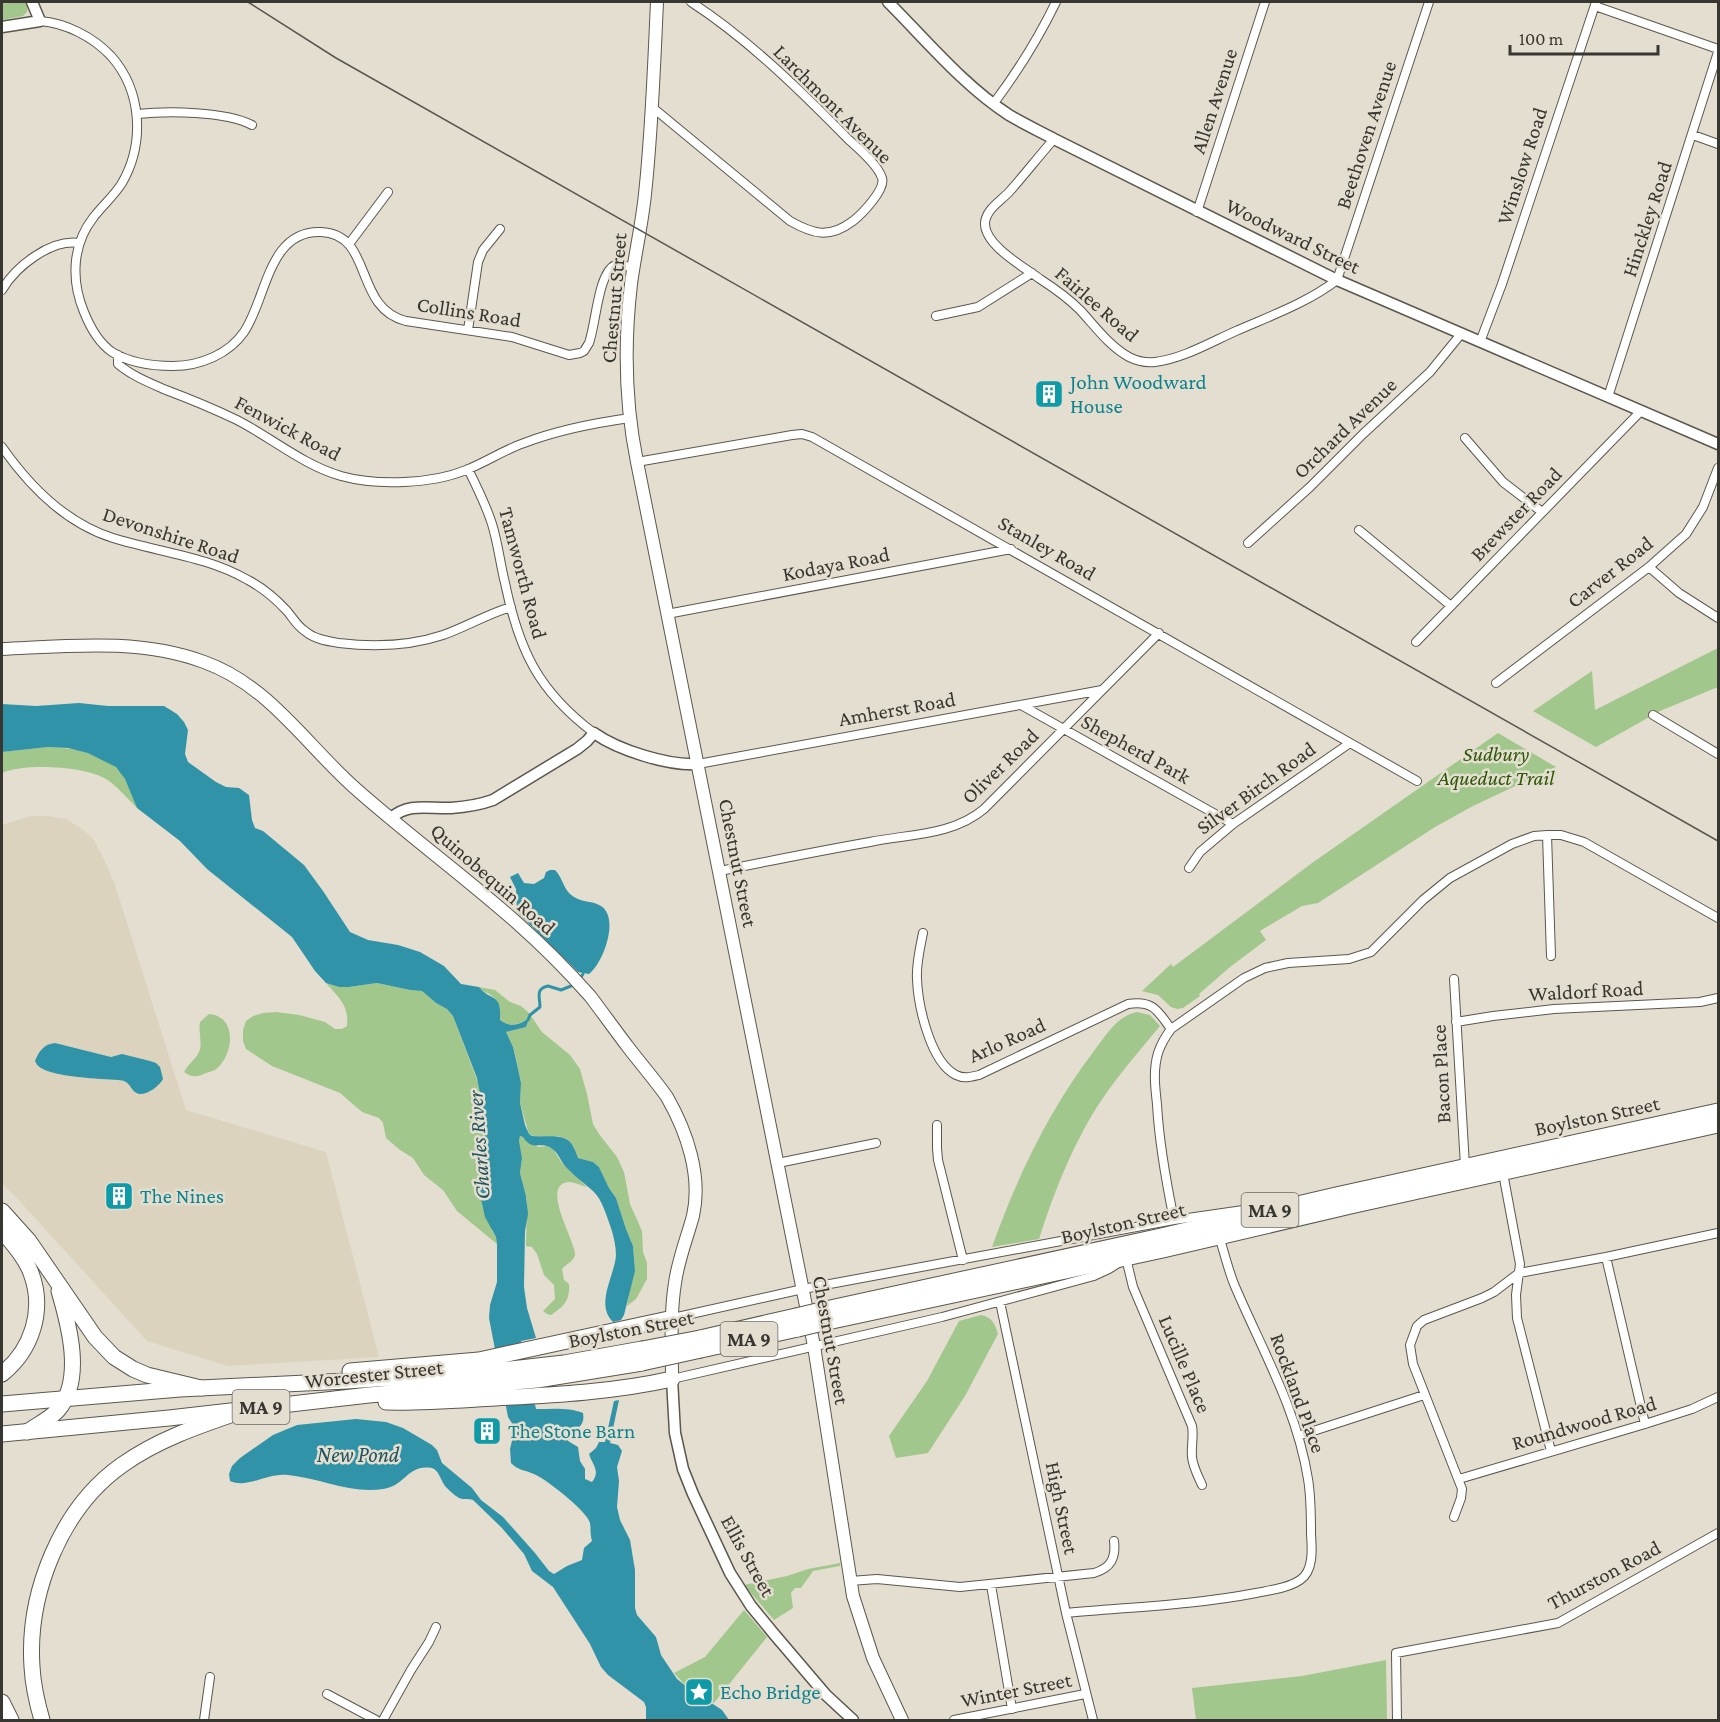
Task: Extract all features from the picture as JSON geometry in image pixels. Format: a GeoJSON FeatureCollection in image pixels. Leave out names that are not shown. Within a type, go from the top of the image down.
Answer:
{"type":"FeatureCollection","features":[{"type":"Feature","properties":{"kind":"highway","name":"Boylston Street"},"geometry":{"type":"LineString","coordinates":[[822,1317],[1304,1202],[1719,1111]]}},
{"type":"Feature","properties":{"kind":"highway","name":"Boylston Street"},"geometry":{"type":"LineString","coordinates":[[535,1373],[592,1359],[642,1356],[797,1322],[1126,1258],[1719,1125]]}},
{"type":"Feature","properties":{"kind":"highway"},"geometry":{"type":"LineString","coordinates":[[2,1211],[29,1241],[100,1343],[119,1361],[154,1378],[201,1388]]}},
{"type":"Feature","properties":{"kind":"highway"},"geometry":{"type":"LineString","coordinates":[[2,1231],[28,1266],[37,1304],[28,1343],[17,1359],[2,1374]]}},
{"type":"Feature","properties":{"kind":"highway"},"geometry":{"type":"LineString","coordinates":[[27,1431],[55,1413],[65,1398],[71,1380],[68,1325],[57,1283]]}},
{"type":"Feature","properties":{"kind":"highway"},"geometry":{"type":"LineString","coordinates":[[493,1377],[530,1349],[673,1318]]}},
{"type":"Feature","properties":{"kind":"highway","name":"Worcester Street"},"geometry":{"type":"LineString","coordinates":[[2,1404],[201,1388],[493,1377],[535,1373]]}},
{"type":"Feature","properties":{"kind":"highway"},"geometry":{"type":"LineString","coordinates":[[493,1377],[540,1396],[599,1391],[672,1379]]}},
{"type":"Feature","properties":{"kind":"highway","name":"Worcester Street"},"geometry":{"type":"LineString","coordinates":[[2,1434],[324,1400],[396,1402],[493,1377]]}},
{"type":"Feature","properties":{"kind":"highway"},"geometry":{"type":"LineString","coordinates":[[42,1720],[32,1672],[33,1619],[48,1566],[72,1520],[106,1478],[136,1455],[176,1435],[248,1409]]}},
{"type":"Feature","properties":{"kind":"highway"},"geometry":{"type":"LineString","coordinates":[[2,1702],[11,1720]]}},
{"type":"Feature","properties":{"kind":"main road","name":"Chestnut Street"},"geometry":{"type":"LineString","coordinates":[[657,2],[645,194],[626,343],[630,418],[667,614],[814,1346],[850,1581],[873,1658],[902,1720]]}},
{"type":"Feature","properties":{"kind":"main road","name":"Quinobequin Road"},"geometry":{"type":"LineString","coordinates":[[2,649],[90,645],[131,647],[172,653],[215,666],[244,683],[271,703],[348,782],[491,900],[573,977],[656,1082],[672,1106],[688,1145],[696,1185],[693,1214],[676,1273],[672,1379]]}},
{"type":"Feature","properties":{"kind":"street"},"geometry":{"type":"LineString","coordinates":[[32,2],[39,21]]}},
{"type":"Feature","properties":{"kind":"street","name":"Larchmont Avenue"},"geometry":{"type":"LineString","coordinates":[[652,107],[790,221],[813,233],[836,230],[853,221],[878,194],[883,185],[883,179],[868,159],[802,93],[745,43],[691,2]]}},
{"type":"Feature","properties":{"kind":"street","name":"Woodward Street"},"geometry":{"type":"LineString","coordinates":[[888,2],[959,74],[1008,115],[1054,140],[1337,280],[1719,444]]}},
{"type":"Feature","properties":{"kind":"street"},"geometry":{"type":"LineString","coordinates":[[994,103],[1013,78],[1056,2]]}},
{"type":"Feature","properties":{"kind":"street","name":"Allen Avenue"},"geometry":{"type":"LineString","coordinates":[[1197,212],[1265,2]]}},
{"type":"Feature","properties":{"kind":"street","name":"Beethoven Avenue"},"geometry":{"type":"LineString","coordinates":[[1337,280],[1429,2]]}},
{"type":"Feature","properties":{"kind":"street"},"geometry":{"type":"LineString","coordinates":[[1595,4],[1719,51]]}},
{"type":"Feature","properties":{"kind":"street","name":"Winslow Road"},"geometry":{"type":"LineString","coordinates":[[1480,342],[1502,284],[1595,4]]}},
{"type":"Feature","properties":{"kind":"street"},"geometry":{"type":"LineString","coordinates":[[2,27],[39,21],[52,22],[92,40],[118,64],[135,101],[137,114],[135,146],[126,174],[116,191],[92,219],[80,243],[75,269],[80,302],[95,333],[106,347],[118,355],[141,363],[170,366],[197,363],[220,353],[244,332],[278,255],[292,240],[305,234],[325,232],[349,244],[388,192]]}},
{"type":"Feature","properties":{"kind":"street","name":"Hinckley Road"},"geometry":{"type":"LineString","coordinates":[[1608,397],[1719,51]]}},
{"type":"Feature","properties":{"kind":"street"},"geometry":{"type":"LineString","coordinates":[[137,114],[217,115],[252,125]]}},
{"type":"Feature","properties":{"kind":"street"},"geometry":{"type":"LineString","coordinates":[[1693,135],[1719,144]]}},
{"type":"Feature","properties":{"kind":"street","name":"Fairlee Road"},"geometry":{"type":"LineString","coordinates":[[1054,140],[1010,191],[992,208],[986,217],[987,235],[994,244],[1078,308],[1099,332],[1130,357],[1155,362],[1187,353],[1314,295],[1337,280]]}},
{"type":"Feature","properties":{"kind":"street"},"geometry":{"type":"LineString","coordinates":[[468,330],[478,262],[483,250],[500,229]]}},
{"type":"Feature","properties":{"kind":"street"},"geometry":{"type":"LineString","coordinates":[[2,290],[20,267],[49,248],[63,243],[80,243]]}},
{"type":"Feature","properties":{"kind":"street","name":"Collins Road"},"geometry":{"type":"LineString","coordinates":[[349,244],[358,257],[371,292],[389,314],[406,321],[512,337],[564,354],[575,355],[584,351],[589,343],[607,271],[615,265],[634,267]]}},
{"type":"Feature","properties":{"kind":"street"},"geometry":{"type":"LineString","coordinates":[[936,316],[978,307],[1032,273]]}},
{"type":"Feature","properties":{"kind":"street","name":"Orchard Avenue"},"geometry":{"type":"LineString","coordinates":[[1248,543],[1311,487],[1363,434],[1430,372],[1461,334]]}},
{"type":"Feature","properties":{"kind":"street","name":"Fenwick Road"},"geometry":{"type":"LineString","coordinates":[[118,355],[118,364],[137,376],[265,435],[311,464],[340,476],[374,481],[409,481],[442,477],[468,469],[511,448],[539,438],[593,424],[630,418]]}},
{"type":"Feature","properties":{"kind":"street","name":"Brewster Road"},"geometry":{"type":"LineString","coordinates":[[1416,642],[1641,411]]}},
{"type":"Feature","properties":{"kind":"street","name":"Stanley Road"},"geometry":{"type":"LineString","coordinates":[[637,462],[792,435],[812,436],[1417,781]]}},
{"type":"Feature","properties":{"kind":"street"},"geometry":{"type":"LineString","coordinates":[[1464,438],[1503,482],[1542,512]]}},
{"type":"Feature","properties":{"kind":"street","name":"Devonshire Road"},"geometry":{"type":"LineString","coordinates":[[2,447],[35,489],[68,515],[114,538],[195,558],[227,569],[274,597],[304,631],[317,638],[334,642],[400,644],[443,635],[497,611],[511,608]]}},
{"type":"Feature","properties":{"kind":"street","name":"Carver Road"},"geometry":{"type":"LineString","coordinates":[[1496,683],[1649,567],[1686,534],[1703,507],[1719,468]]}},
{"type":"Feature","properties":{"kind":"street","name":"Tamworth Road"},"geometry":{"type":"LineString","coordinates":[[468,469],[492,525],[511,608],[524,649],[538,677],[562,705],[594,733],[614,745],[628,751],[678,763],[698,764]]}},
{"type":"Feature","properties":{"kind":"street"},"geometry":{"type":"LineString","coordinates":[[1359,530],[1451,606]]}},
{"type":"Feature","properties":{"kind":"street","name":"Kodaya Road"},"geometry":{"type":"LineString","coordinates":[[667,614],[1011,549]]}},
{"type":"Feature","properties":{"kind":"street"},"geometry":{"type":"LineString","coordinates":[[1649,567],[1679,593],[1719,618]]}},
{"type":"Feature","properties":{"kind":"street","name":"Oliver Road"},"geometry":{"type":"LineString","coordinates":[[720,872],[949,828],[970,819],[984,809],[1159,633]]}},
{"type":"Feature","properties":{"kind":"street","name":"Amherst Road"},"geometry":{"type":"LineString","coordinates":[[698,764],[1102,690]]}},
{"type":"Feature","properties":{"kind":"street","name":"Shepherd Park"},"geometry":{"type":"LineString","coordinates":[[1020,705],[1233,824]]}},
{"type":"Feature","properties":{"kind":"street"},"geometry":{"type":"LineString","coordinates":[[1653,715],[1719,754]]}},
{"type":"Feature","properties":{"kind":"street"},"geometry":{"type":"LineString","coordinates":[[391,818],[406,808],[459,807],[478,805],[493,800],[577,749],[594,733]]}},
{"type":"Feature","properties":{"kind":"street","name":"Silver Birch Road"},"geometry":{"type":"LineString","coordinates":[[1189,868],[1200,852],[1233,824],[1350,743]]}},
{"type":"Feature","properties":{"kind":"street"},"geometry":{"type":"LineString","coordinates":[[1547,835],[1551,956]]}},
{"type":"Feature","properties":{"kind":"street"},"geometry":{"type":"LineString","coordinates":[[1174,1220],[1161,1144],[1155,1073],[1157,1055],[1162,1041],[1171,1029],[1244,978],[1265,968],[1288,963],[1349,959],[1371,952],[1423,900],[1450,878],[1522,839],[1547,835],[1561,835],[1584,842],[1719,918]]}},
{"type":"Feature","properties":{"kind":"street","name":"Arlo Road"},"geometry":{"type":"LineString","coordinates":[[923,933],[916,976],[918,996],[933,1047],[943,1062],[958,1076],[979,1075],[1128,1004],[1152,1006],[1171,1029]]}},
{"type":"Feature","properties":{"kind":"street","name":"Bacon Place"},"geometry":{"type":"LineString","coordinates":[[1454,979],[1465,1166]]}},
{"type":"Feature","properties":{"kind":"street","name":"Waldorf Road"},"geometry":{"type":"LineString","coordinates":[[1456,1022],[1539,1010],[1700,1002],[1719,998]]}},
{"type":"Feature","properties":{"kind":"street"},"geometry":{"type":"LineString","coordinates":[[937,1125],[938,1160],[963,1260]]}},
{"type":"Feature","properties":{"kind":"street"},"geometry":{"type":"LineString","coordinates":[[778,1163],[876,1143]]}},
{"type":"Feature","properties":{"kind":"street"},"geometry":{"type":"LineString","coordinates":[[1503,1173],[1519,1255],[1517,1318],[1551,1451]]}},
{"type":"Feature","properties":{"kind":"street"},"geometry":{"type":"LineString","coordinates":[[673,1318],[803,1288],[1174,1220],[1304,1202]]}},
{"type":"Feature","properties":{"kind":"street"},"geometry":{"type":"LineString","coordinates":[[1454,1517],[1462,1488],[1410,1354],[1417,1326],[1433,1315],[1494,1292],[1519,1273],[1719,1233]]}},
{"type":"Feature","properties":{"kind":"street","name":"Rockland Place"},"geometry":{"type":"LineString","coordinates":[[1066,1613],[1213,1600],[1283,1587],[1302,1579],[1307,1574],[1312,1545],[1308,1479],[1298,1436],[1269,1360],[1233,1282],[1219,1236]]}},
{"type":"Feature","properties":{"kind":"street"},"geometry":{"type":"LineString","coordinates":[[1606,1257],[1645,1424]]}},
{"type":"Feature","properties":{"kind":"street"},"geometry":{"type":"LineString","coordinates":[[672,1379],[1000,1302],[1094,1276],[1126,1258]]}},
{"type":"Feature","properties":{"kind":"street","name":"Lucille Place"},"geometry":{"type":"LineString","coordinates":[[1126,1258],[1133,1287],[1192,1426],[1193,1464],[1202,1485]]}},
{"type":"Feature","properties":{"kind":"street","name":"High Street"},"geometry":{"type":"LineString","coordinates":[[1000,1302],[1066,1613],[1093,1720]]}},
{"type":"Feature","properties":{"kind":"street","name":"Ellis Street"},"geometry":{"type":"LineString","coordinates":[[672,1379],[675,1433],[680,1460],[693,1494],[730,1573],[751,1606],[779,1641],[831,1700],[853,1720]]}},
{"type":"Feature","properties":{"kind":"street"},"geometry":{"type":"LineString","coordinates":[[1298,1436],[1424,1395]]}},
{"type":"Feature","properties":{"kind":"street","name":"Roundwood Road"},"geometry":{"type":"LineString","coordinates":[[1459,1479],[1645,1424],[1692,1409],[1719,1397]]}},
{"type":"Feature","properties":{"kind":"street","name":"Thurston Road"},"geometry":{"type":"LineString","coordinates":[[1397,1720],[1396,1653],[1558,1623],[1719,1533]]}},
{"type":"Feature","properties":{"kind":"street"},"geometry":{"type":"LineString","coordinates":[[850,1581],[877,1580],[950,1586],[991,1585],[1094,1573],[1108,1567],[1113,1562],[1114,1541]]}},
{"type":"Feature","properties":{"kind":"street"},"geometry":{"type":"LineString","coordinates":[[991,1585],[1012,1709]]}},
{"type":"Feature","properties":{"kind":"street"},"geometry":{"type":"LineString","coordinates":[[383,1720],[436,1627]]}},
{"type":"Feature","properties":{"kind":"street"},"geometry":{"type":"LineString","coordinates":[[204,1720],[210,1677]]}},
{"type":"Feature","properties":{"kind":"street"},"geometry":{"type":"LineString","coordinates":[[327,1694],[376,1720]]}},
{"type":"Feature","properties":{"kind":"street","name":"Winter Street"},"geometry":{"type":"LineString","coordinates":[[954,1720],[1086,1694]]}},
{"type":"Feature","properties":{"kind":"shaded area"},"geometry":{"type":"Polygon","coordinates":[[[31,816],[66,819],[94,840],[103,857],[115,885],[186,1110],[326,1152],[379,1357],[228,1366],[147,1341],[2,1184],[2,825],[31,816]]]}},
{"type":"Feature","properties":{"kind":"green space"},"geometry":{"type":"Polygon","coordinates":[[[2,2],[28,2],[27,12],[23,16],[2,20],[2,2]]]}},
{"type":"Feature","properties":{"kind":"green space","name":"Sudbury Aqueduct Trail"},"geometry":{"type":"Polygon","coordinates":[[[1718,648],[1718,687],[1660,711],[1596,747],[1533,711],[1592,671],[1595,710],[1718,648]]]}},
{"type":"Feature","properties":{"kind":"green space","name":"Sudbury Aqueduct Trail"},"geometry":{"type":"Polygon","coordinates":[[[1498,733],[1556,767],[1473,806],[1435,827],[1318,903],[1302,906],[1260,931],[1266,940],[1230,967],[1199,994],[1200,996],[1183,1008],[1171,1007],[1158,995],[1142,991],[1171,964],[1173,967],[1312,863],[1498,733]]]}},
{"type":"Feature","properties":{"kind":"green space"},"geometry":{"type":"Polygon","coordinates":[[[48,747],[83,751],[108,761],[122,775],[137,808],[110,781],[84,771],[39,767],[2,773],[2,752],[48,747]]]}},
{"type":"Feature","properties":{"kind":"green space"},"geometry":{"type":"Polygon","coordinates":[[[326,983],[349,987],[377,983],[422,991],[453,1016],[479,1085],[483,1108],[492,1231],[497,1244],[457,1211],[443,1190],[424,1175],[413,1158],[386,1138],[383,1123],[379,1118],[362,1112],[340,1093],[272,1066],[246,1049],[243,1030],[246,1021],[263,1013],[299,1015],[325,1022],[335,1029],[347,1026],[345,1007],[326,983]]]}},
{"type":"Feature","properties":{"kind":"green space"},"geometry":{"type":"Polygon","coordinates":[[[479,987],[495,990],[510,1002],[521,1006],[529,1013],[542,1032],[570,1055],[580,1069],[593,1124],[617,1157],[624,1172],[630,1204],[642,1231],[647,1279],[636,1299],[627,1306],[635,1271],[633,1246],[616,1198],[599,1167],[593,1162],[578,1158],[573,1146],[567,1140],[557,1136],[540,1137],[529,1134],[520,1103],[521,1083],[516,1058],[506,1032],[526,1027],[528,1019],[514,1024],[507,1024],[500,1020],[497,1001],[479,987]]]}},
{"type":"Feature","properties":{"kind":"green space"},"geometry":{"type":"Polygon","coordinates":[[[1137,1012],[1150,1015],[1160,1026],[1116,1080],[1092,1115],[1062,1175],[1039,1239],[992,1247],[1023,1170],[1063,1097],[1112,1027],[1130,1014],[1137,1012]]]}},
{"type":"Feature","properties":{"kind":"green space"},"geometry":{"type":"Polygon","coordinates":[[[209,1014],[218,1016],[225,1022],[229,1029],[229,1047],[226,1056],[215,1070],[192,1076],[184,1072],[199,1052],[200,1022],[209,1014]]]}},
{"type":"Feature","properties":{"kind":"green space"},"geometry":{"type":"Polygon","coordinates":[[[522,1136],[538,1147],[547,1146],[553,1149],[562,1163],[587,1187],[569,1182],[561,1185],[557,1192],[561,1214],[575,1255],[572,1261],[562,1269],[564,1280],[569,1284],[567,1299],[563,1306],[551,1315],[543,1311],[555,1299],[554,1285],[544,1275],[537,1254],[532,1247],[526,1246],[527,1200],[520,1173],[522,1158],[519,1137],[522,1136]]]}},
{"type":"Feature","properties":{"kind":"green space"},"geometry":{"type":"Polygon","coordinates":[[[981,1315],[992,1321],[998,1334],[965,1396],[928,1453],[896,1458],[889,1436],[927,1381],[959,1321],[981,1315]]]}},
{"type":"Feature","properties":{"kind":"green space"},"geometry":{"type":"Polygon","coordinates":[[[840,1563],[840,1566],[813,1571],[801,1588],[795,1588],[791,1593],[793,1608],[774,1620],[744,1585],[808,1569],[840,1563]]]}},
{"type":"Feature","properties":{"kind":"green space"},"geometry":{"type":"Polygon","coordinates":[[[744,1610],[767,1637],[714,1703],[687,1687],[674,1673],[705,1657],[744,1610]]]}},
{"type":"Feature","properties":{"kind":"green space"},"geometry":{"type":"Polygon","coordinates":[[[1386,1660],[1387,1720],[1196,1720],[1192,1688],[1302,1676],[1386,1660]]]}},
{"type":"Feature","properties":{"kind":"water","name":"New Pond"},"geometry":{"type":"Polygon","coordinates":[[[79,703],[108,706],[164,706],[177,714],[188,730],[185,754],[188,762],[216,782],[226,787],[239,788],[249,795],[255,828],[263,831],[304,865],[350,932],[368,940],[398,945],[420,952],[444,966],[461,984],[479,987],[495,999],[499,1005],[500,1020],[507,1024],[515,1025],[529,1018],[526,1027],[506,1032],[513,1047],[521,1083],[520,1103],[525,1125],[532,1136],[556,1136],[567,1139],[575,1149],[578,1158],[593,1162],[599,1167],[616,1198],[633,1246],[635,1271],[624,1315],[621,1320],[613,1322],[608,1315],[606,1299],[615,1264],[616,1249],[602,1203],[593,1191],[565,1166],[553,1150],[547,1146],[530,1144],[520,1136],[522,1158],[520,1173],[528,1214],[525,1231],[524,1287],[527,1308],[536,1338],[521,1341],[536,1409],[566,1409],[583,1413],[582,1423],[568,1441],[578,1447],[580,1461],[585,1469],[585,1479],[592,1482],[596,1471],[589,1454],[599,1442],[605,1442],[614,1401],[619,1400],[610,1443],[618,1445],[622,1451],[617,1467],[619,1481],[617,1507],[620,1520],[630,1540],[635,1570],[637,1615],[656,1637],[661,1655],[677,1679],[722,1710],[729,1720],[646,1720],[644,1702],[601,1667],[590,1644],[553,1587],[532,1571],[524,1554],[502,1528],[473,1500],[459,1498],[445,1486],[438,1473],[432,1468],[417,1469],[391,1487],[371,1490],[347,1488],[288,1475],[244,1483],[230,1481],[229,1474],[232,1466],[240,1458],[273,1435],[297,1425],[356,1419],[386,1422],[403,1428],[432,1445],[437,1450],[442,1463],[472,1488],[481,1500],[503,1517],[554,1574],[582,1560],[584,1548],[592,1541],[588,1518],[575,1504],[541,1478],[511,1463],[510,1449],[515,1428],[508,1417],[489,1318],[490,1305],[497,1282],[497,1244],[496,1237],[485,1217],[481,1199],[480,1166],[485,1137],[483,1108],[477,1078],[453,1016],[422,991],[377,983],[339,987],[326,983],[292,937],[207,869],[180,841],[137,808],[125,779],[116,767],[88,753],[68,748],[48,747],[2,752],[2,704],[36,706],[79,703]]]}},
{"type":"Feature","properties":{"kind":"water"},"geometry":{"type":"Polygon","coordinates":[[[555,870],[574,897],[597,904],[607,912],[609,930],[607,941],[599,961],[589,974],[578,972],[517,912],[516,889],[510,877],[518,873],[524,883],[534,884],[544,878],[546,872],[555,870]]]}},
{"type":"Feature","properties":{"kind":"water"},"geometry":{"type":"Polygon","coordinates":[[[55,1043],[111,1057],[122,1054],[156,1063],[160,1067],[163,1079],[147,1093],[140,1094],[123,1081],[78,1077],[47,1071],[35,1061],[42,1049],[55,1043]]]}},
{"type":"Feature","properties":{"kind":"waterway"},"geometry":{"type":"LineString","coordinates":[[528,1020],[530,1015],[540,1007],[541,989],[548,986],[561,990],[571,986]]}},
{"type":"Feature","properties":{"kind":"tram line"},"geometry":{"type":"LineString","coordinates":[[248,2],[336,58],[1718,841]]}},
{"type":"Feature","properties":{"kind":"place","name":"John Woodward House"},"geometry":{"type":"Point","coordinates":[1049,394]}},
{"type":"Feature","properties":{"kind":"place","name":"The Nines"},"geometry":{"type":"Point","coordinates":[119,1196]}},
{"type":"Feature","properties":{"kind":"place","name":"The Stone Barn"},"geometry":{"type":"Point","coordinates":[487,1431]}},
{"type":"Feature","properties":{"kind":"place","name":"Echo Bridge"},"geometry":{"type":"Point","coordinates":[699,1692]}},
{"type":"Feature","properties":{"kind":"water label","name":"Charles River"},"geometry":{"type":"Point","coordinates":[478,1145]}}]}
